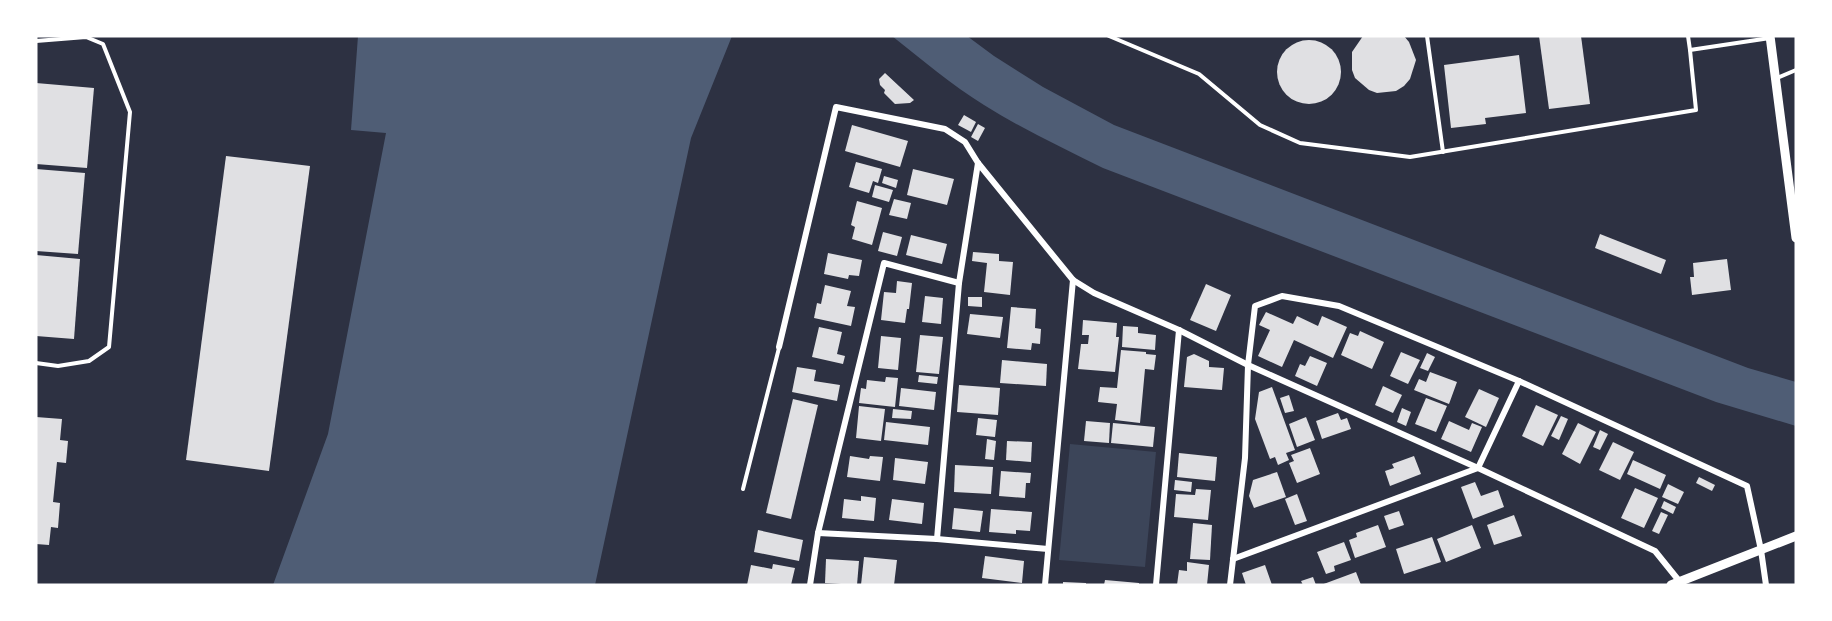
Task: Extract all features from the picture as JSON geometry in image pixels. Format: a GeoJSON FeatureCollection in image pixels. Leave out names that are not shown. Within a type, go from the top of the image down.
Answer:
{"type":"FeatureCollection","features":[{"type":"Feature","properties":{"kind":"street"},"geometry":{"type":"LineString","coordinates":[[1770,37],[1796,238]]}},
{"type":"Feature","properties":{"kind":"street"},"geometry":{"type":"LineString","coordinates":[[779,347],[836,107],[945,129],[965,142],[978,163],[1073,280],[1094,294],[1179,330],[1655,551],[1676,583],[1796,536]]}},
{"type":"Feature","properties":{"kind":"street"},"geometry":{"type":"LineString","coordinates":[[937,539],[959,283],[978,163]]}},
{"type":"Feature","properties":{"kind":"street"},"geometry":{"type":"LineString","coordinates":[[810,585],[818,533],[884,264],[959,283]]}},
{"type":"Feature","properties":{"kind":"street"},"geometry":{"type":"LineString","coordinates":[[1045,585],[1073,280]]}},
{"type":"Feature","properties":{"kind":"street"},"geometry":{"type":"LineString","coordinates":[[1230,585],[1245,458],[1248,364],[1255,306],[1282,296],[1340,306],[1519,381],[1746,486],[1761,550],[1766,585]]}},
{"type":"Feature","properties":{"kind":"street"},"geometry":{"type":"LineString","coordinates":[[1156,585],[1179,330]]}},
{"type":"Feature","properties":{"kind":"street"},"geometry":{"type":"LineString","coordinates":[[1233,559],[1478,468],[1519,381]]}},
{"type":"Feature","properties":{"kind":"street"},"geometry":{"type":"LineString","coordinates":[[818,533],[937,539],[1048,549]]}},
{"type":"Feature","properties":{"kind":"lane"},"geometry":{"type":"LineString","coordinates":[[1108,36],[1199,74],[1260,125],[1300,143],[1410,158],[1696,110],[1688,36]]}},
{"type":"Feature","properties":{"kind":"lane"},"geometry":{"type":"LineString","coordinates":[[1427,36],[1443,152]]}},
{"type":"Feature","properties":{"kind":"lane"},"geometry":{"type":"LineString","coordinates":[[36,41],[86,37],[103,44],[130,112],[109,347],[89,361],[58,366],[36,363]]}},
{"type":"Feature","properties":{"kind":"lane"},"geometry":{"type":"LineString","coordinates":[[1690,50],[1770,37]]}},
{"type":"Feature","properties":{"kind":"lane"},"geometry":{"type":"LineString","coordinates":[[1776,79],[1796,70]]}},
{"type":"Feature","properties":{"kind":"lane"},"geometry":{"type":"LineString","coordinates":[[743,489],[779,347]]}},
{"type":"Feature","properties":{"kind":"shaded area"},"geometry":{"type":"Polygon","coordinates":[[[358,36],[732,36],[691,138],[595,585],[273,585],[328,434],[386,133],[351,130],[358,36]]]}},
{"type":"Feature","properties":{"kind":"shaded area"},"geometry":{"type":"Polygon","coordinates":[[[892,36],[967,36],[1043,87],[1114,125],[1748,368],[1796,382],[1796,426],[1716,402],[1103,168],[984,105],[949,81],[892,36]]]}},
{"type":"Feature","properties":{"kind":"shaded area"},"geometry":{"type":"Polygon","coordinates":[[[1070,444],[1156,452],[1145,567],[1059,560],[1070,444]]]}},
{"type":"Feature","properties":{"kind":"building"},"geometry":{"type":"Polygon","coordinates":[[[1363,36],[1404,36],[1409,42],[1416,60],[1410,79],[1404,86],[1396,91],[1377,93],[1369,90],[1355,78],[1352,70],[1352,52],[1363,36]]]}},
{"type":"Feature","properties":{"kind":"building"},"geometry":{"type":"Polygon","coordinates":[[[1539,36],[1581,36],[1590,104],[1549,109],[1539,36]]]}},
{"type":"Feature","properties":{"kind":"building"},"geometry":{"type":"Polygon","coordinates":[[[1309,40],[1327,46],[1335,54],[1341,72],[1335,90],[1327,98],[1309,104],[1291,98],[1283,90],[1277,72],[1283,54],[1291,46],[1309,40]]]}},
{"type":"Feature","properties":{"kind":"building"},"geometry":{"type":"Polygon","coordinates":[[[1519,55],[1526,113],[1485,118],[1486,124],[1451,128],[1444,65],[1519,55]]]}},
{"type":"Feature","properties":{"kind":"building"},"geometry":{"type":"Polygon","coordinates":[[[885,73],[914,100],[910,103],[895,104],[884,93],[885,90],[880,85],[879,79],[885,73]]]}},
{"type":"Feature","properties":{"kind":"building"},"geometry":{"type":"Polygon","coordinates":[[[36,83],[94,88],[87,168],[36,164],[36,83]]]}},
{"type":"Feature","properties":{"kind":"building"},"geometry":{"type":"Polygon","coordinates":[[[964,115],[976,122],[971,132],[958,125],[964,115]]]}},
{"type":"Feature","properties":{"kind":"building"},"geometry":{"type":"Polygon","coordinates":[[[978,124],[985,128],[978,141],[971,137],[978,124]]]}},
{"type":"Feature","properties":{"kind":"building"},"geometry":{"type":"Polygon","coordinates":[[[852,125],[908,141],[900,167],[845,151],[852,125]]]}},
{"type":"Feature","properties":{"kind":"building"},"geometry":{"type":"Polygon","coordinates":[[[226,156],[310,166],[269,471],[186,460],[226,156]]]}},
{"type":"Feature","properties":{"kind":"building"},"geometry":{"type":"Polygon","coordinates":[[[856,162],[882,169],[878,183],[873,181],[869,193],[849,187],[856,162]]]}},
{"type":"Feature","properties":{"kind":"building"},"geometry":{"type":"Polygon","coordinates":[[[36,169],[85,173],[78,254],[36,251],[36,169]]]}},
{"type":"Feature","properties":{"kind":"building"},"geometry":{"type":"Polygon","coordinates":[[[913,169],[954,179],[947,205],[907,195],[913,169]]]}},
{"type":"Feature","properties":{"kind":"building"},"geometry":{"type":"Polygon","coordinates":[[[884,176],[898,180],[896,188],[882,183],[884,176]]]}},
{"type":"Feature","properties":{"kind":"building"},"geometry":{"type":"Polygon","coordinates":[[[875,185],[893,190],[889,202],[872,197],[875,185]]]}},
{"type":"Feature","properties":{"kind":"building"},"geometry":{"type":"Polygon","coordinates":[[[894,199],[911,203],[907,219],[889,215],[894,199]]]}},
{"type":"Feature","properties":{"kind":"building"},"geometry":{"type":"Polygon","coordinates":[[[857,201],[882,208],[872,245],[852,239],[855,227],[851,225],[857,201]]]}},
{"type":"Feature","properties":{"kind":"building"},"geometry":{"type":"Polygon","coordinates":[[[883,232],[902,237],[897,256],[878,251],[883,232]]]}},
{"type":"Feature","properties":{"kind":"building"},"geometry":{"type":"Polygon","coordinates":[[[1600,234],[1666,260],[1661,274],[1595,248],[1600,234]]]}},
{"type":"Feature","properties":{"kind":"building"},"geometry":{"type":"Polygon","coordinates":[[[911,235],[947,244],[942,264],[906,255],[911,235]]]}},
{"type":"Feature","properties":{"kind":"building"},"geometry":{"type":"Polygon","coordinates":[[[973,252],[999,254],[999,261],[1013,262],[1010,295],[984,292],[987,263],[972,261],[973,252]]]}},
{"type":"Feature","properties":{"kind":"building"},"geometry":{"type":"Polygon","coordinates":[[[828,253],[862,260],[859,276],[849,275],[848,279],[824,274],[828,253]]]}},
{"type":"Feature","properties":{"kind":"building"},"geometry":{"type":"Polygon","coordinates":[[[36,255],[80,259],[74,339],[36,336],[36,255]]]}},
{"type":"Feature","properties":{"kind":"building"},"geometry":{"type":"Polygon","coordinates":[[[1727,259],[1731,290],[1692,295],[1690,277],[1694,277],[1693,263],[1727,259]]]}},
{"type":"Feature","properties":{"kind":"building"},"geometry":{"type":"Polygon","coordinates":[[[897,281],[912,283],[905,323],[881,320],[884,292],[896,293],[897,281]]]}},
{"type":"Feature","properties":{"kind":"building"},"geometry":{"type":"Polygon","coordinates":[[[1206,284],[1231,295],[1216,331],[1190,320],[1206,284]]]}},
{"type":"Feature","properties":{"kind":"building"},"geometry":{"type":"Polygon","coordinates":[[[825,285],[851,291],[847,306],[855,307],[851,326],[814,318],[817,303],[821,304],[825,285]]]}},
{"type":"Feature","properties":{"kind":"building"},"geometry":{"type":"Polygon","coordinates":[[[925,296],[943,298],[941,324],[922,322],[925,296]]]}},
{"type":"Feature","properties":{"kind":"building"},"geometry":{"type":"Polygon","coordinates":[[[968,297],[982,297],[982,307],[968,306],[968,297]]]}},
{"type":"Feature","properties":{"kind":"building"},"geometry":{"type":"Polygon","coordinates":[[[1011,307],[1036,309],[1035,328],[1041,329],[1040,344],[1032,343],[1031,350],[1007,348],[1011,307]]]}},
{"type":"Feature","properties":{"kind":"building"},"geometry":{"type":"Polygon","coordinates":[[[1266,312],[1293,324],[1297,316],[1318,326],[1322,316],[1347,327],[1333,358],[1294,340],[1282,367],[1258,356],[1270,330],[1259,325],[1266,312]]]}},
{"type":"Feature","properties":{"kind":"building"},"geometry":{"type":"Polygon","coordinates":[[[970,314],[1003,317],[1000,338],[967,334],[970,314]]]}},
{"type":"Feature","properties":{"kind":"building"},"geometry":{"type":"Polygon","coordinates":[[[1083,320],[1117,323],[1116,337],[1119,337],[1115,372],[1078,369],[1081,344],[1088,344],[1089,335],[1082,335],[1083,320]]]}},
{"type":"Feature","properties":{"kind":"building"},"geometry":{"type":"Polygon","coordinates":[[[1123,326],[1138,327],[1138,333],[1156,335],[1155,350],[1122,347],[1123,326]]]}},
{"type":"Feature","properties":{"kind":"building"},"geometry":{"type":"Polygon","coordinates":[[[819,327],[842,332],[837,354],[845,356],[843,364],[812,357],[819,327]]]}},
{"type":"Feature","properties":{"kind":"building"},"geometry":{"type":"Polygon","coordinates":[[[1360,331],[1384,342],[1372,369],[1341,355],[1350,333],[1358,336],[1360,331]]]}},
{"type":"Feature","properties":{"kind":"building"},"geometry":{"type":"Polygon","coordinates":[[[920,335],[943,337],[939,374],[916,372],[920,335]]]}},
{"type":"Feature","properties":{"kind":"building"},"geometry":{"type":"Polygon","coordinates":[[[881,336],[901,338],[898,370],[878,368],[881,336]]]}},
{"type":"Feature","properties":{"kind":"building"},"geometry":{"type":"Polygon","coordinates":[[[1121,350],[1156,355],[1154,370],[1145,369],[1140,423],[1115,420],[1117,404],[1098,402],[1100,387],[1117,388],[1121,350]]]}},
{"type":"Feature","properties":{"kind":"building"},"geometry":{"type":"Polygon","coordinates":[[[1401,352],[1420,360],[1408,384],[1390,376],[1401,352]]]}},
{"type":"Feature","properties":{"kind":"building"},"geometry":{"type":"Polygon","coordinates":[[[1427,353],[1435,357],[1428,371],[1420,368],[1427,353]]]}},
{"type":"Feature","properties":{"kind":"building"},"geometry":{"type":"Polygon","coordinates":[[[1194,354],[1209,361],[1209,367],[1224,368],[1222,390],[1184,387],[1187,357],[1194,354]]]}},
{"type":"Feature","properties":{"kind":"building"},"geometry":{"type":"Polygon","coordinates":[[[1310,356],[1327,363],[1317,386],[1295,376],[1300,364],[1305,366],[1310,356]]]}},
{"type":"Feature","properties":{"kind":"building"},"geometry":{"type":"Polygon","coordinates":[[[1002,360],[1047,364],[1046,386],[1000,383],[1002,360]]]}},
{"type":"Feature","properties":{"kind":"building"},"geometry":{"type":"Polygon","coordinates":[[[797,367],[816,370],[814,381],[840,385],[837,401],[792,392],[797,367]]]}},
{"type":"Feature","properties":{"kind":"building"},"geometry":{"type":"Polygon","coordinates":[[[1430,372],[1457,382],[1449,404],[1414,390],[1419,379],[1426,382],[1430,372]]]}},
{"type":"Feature","properties":{"kind":"building"},"geometry":{"type":"Polygon","coordinates":[[[919,375],[938,377],[937,384],[918,382],[919,375]]]}},
{"type":"Feature","properties":{"kind":"building"},"geometry":{"type":"Polygon","coordinates":[[[886,377],[898,378],[895,407],[859,403],[861,388],[866,389],[867,380],[885,382],[886,377]]]}},
{"type":"Feature","properties":{"kind":"building"},"geometry":{"type":"Polygon","coordinates":[[[959,385],[1000,388],[998,415],[957,412],[959,385]]]}},
{"type":"Feature","properties":{"kind":"building"},"geometry":{"type":"Polygon","coordinates":[[[1383,386],[1402,395],[1393,413],[1375,405],[1383,386]]]}},
{"type":"Feature","properties":{"kind":"building"},"geometry":{"type":"Polygon","coordinates":[[[1272,387],[1295,450],[1286,453],[1289,460],[1278,465],[1275,457],[1270,459],[1255,419],[1259,392],[1272,387]]]}},
{"type":"Feature","properties":{"kind":"building"},"geometry":{"type":"Polygon","coordinates":[[[901,388],[936,392],[934,410],[899,406],[901,388]]]}},
{"type":"Feature","properties":{"kind":"building"},"geometry":{"type":"Polygon","coordinates":[[[1479,389],[1499,398],[1486,427],[1465,417],[1479,389]]]}},
{"type":"Feature","properties":{"kind":"building"},"geometry":{"type":"Polygon","coordinates":[[[1289,395],[1294,411],[1285,413],[1280,398],[1289,395]]]}},
{"type":"Feature","properties":{"kind":"building"},"geometry":{"type":"Polygon","coordinates":[[[1426,398],[1447,406],[1436,432],[1415,424],[1426,398]]]}},
{"type":"Feature","properties":{"kind":"building"},"geometry":{"type":"Polygon","coordinates":[[[793,399],[818,405],[791,519],[766,513],[793,399]]]}},
{"type":"Feature","properties":{"kind":"building"},"geometry":{"type":"Polygon","coordinates":[[[1536,405],[1558,415],[1543,446],[1522,436],[1536,405]]]}},
{"type":"Feature","properties":{"kind":"building"},"geometry":{"type":"Polygon","coordinates":[[[859,406],[885,409],[881,441],[856,438],[859,406]]]}},
{"type":"Feature","properties":{"kind":"building"},"geometry":{"type":"Polygon","coordinates":[[[1402,408],[1411,412],[1406,426],[1397,422],[1402,408]]]}},
{"type":"Feature","properties":{"kind":"building"},"geometry":{"type":"Polygon","coordinates":[[[893,409],[912,411],[911,419],[892,418],[893,409]]]}},
{"type":"Feature","properties":{"kind":"building"},"geometry":{"type":"Polygon","coordinates":[[[1338,413],[1341,420],[1347,418],[1351,429],[1322,439],[1316,421],[1338,413]]]}},
{"type":"Feature","properties":{"kind":"building"},"geometry":{"type":"Polygon","coordinates":[[[1561,416],[1568,419],[1559,440],[1551,436],[1561,416]]]}},
{"type":"Feature","properties":{"kind":"building"},"geometry":{"type":"Polygon","coordinates":[[[36,417],[62,419],[60,440],[68,441],[66,463],[57,462],[53,502],[60,503],[58,528],[51,527],[49,545],[36,544],[36,417]]]}},
{"type":"Feature","properties":{"kind":"building"},"geometry":{"type":"Polygon","coordinates":[[[1306,417],[1315,440],[1297,447],[1289,424],[1306,417]]]}},
{"type":"Feature","properties":{"kind":"building"},"geometry":{"type":"Polygon","coordinates":[[[978,418],[997,420],[995,437],[976,435],[978,418]]]}},
{"type":"Feature","properties":{"kind":"building"},"geometry":{"type":"Polygon","coordinates":[[[1086,421],[1110,423],[1109,443],[1084,441],[1086,421]]]}},
{"type":"Feature","properties":{"kind":"building"},"geometry":{"type":"Polygon","coordinates":[[[1449,421],[1469,430],[1472,423],[1482,427],[1471,452],[1441,439],[1449,421]]]}},
{"type":"Feature","properties":{"kind":"building"},"geometry":{"type":"Polygon","coordinates":[[[886,422],[930,427],[928,445],[884,440],[886,422]]]}},
{"type":"Feature","properties":{"kind":"building"},"geometry":{"type":"Polygon","coordinates":[[[1113,423],[1155,427],[1153,447],[1111,443],[1113,423]]]}},
{"type":"Feature","properties":{"kind":"building"},"geometry":{"type":"Polygon","coordinates":[[[1578,423],[1596,432],[1580,464],[1562,454],[1578,423]]]}},
{"type":"Feature","properties":{"kind":"building"},"geometry":{"type":"Polygon","coordinates":[[[1600,430],[1608,434],[1600,450],[1593,447],[1600,430]]]}},
{"type":"Feature","properties":{"kind":"building"},"geometry":{"type":"Polygon","coordinates":[[[987,439],[996,441],[994,460],[985,459],[987,439]]]}},
{"type":"Feature","properties":{"kind":"building"},"geometry":{"type":"Polygon","coordinates":[[[1007,441],[1032,442],[1031,462],[1006,460],[1007,441]]]}},
{"type":"Feature","properties":{"kind":"building"},"geometry":{"type":"Polygon","coordinates":[[[1613,442],[1634,452],[1620,480],[1599,470],[1613,442]]]}},
{"type":"Feature","properties":{"kind":"building"},"geometry":{"type":"Polygon","coordinates":[[[1310,448],[1320,474],[1297,483],[1289,463],[1294,461],[1291,455],[1310,448]]]}},
{"type":"Feature","properties":{"kind":"building"},"geometry":{"type":"Polygon","coordinates":[[[1179,453],[1217,457],[1215,481],[1177,477],[1179,453]]]}},
{"type":"Feature","properties":{"kind":"building"},"geometry":{"type":"Polygon","coordinates":[[[850,456],[869,459],[870,456],[883,457],[880,481],[847,477],[850,456]]]}},
{"type":"Feature","properties":{"kind":"building"},"geometry":{"type":"Polygon","coordinates":[[[1414,456],[1421,474],[1390,486],[1385,471],[1394,468],[1392,464],[1414,456]]]}},
{"type":"Feature","properties":{"kind":"building"},"geometry":{"type":"Polygon","coordinates":[[[895,458],[928,462],[925,484],[893,480],[895,458]]]}},
{"type":"Feature","properties":{"kind":"building"},"geometry":{"type":"Polygon","coordinates":[[[1633,460],[1666,475],[1660,489],[1627,474],[1633,460]]]}},
{"type":"Feature","properties":{"kind":"building"},"geometry":{"type":"Polygon","coordinates":[[[955,465],[993,467],[991,494],[954,492],[955,465]]]}},
{"type":"Feature","properties":{"kind":"building"},"geometry":{"type":"Polygon","coordinates":[[[1001,471],[1031,473],[1030,483],[1026,483],[1025,498],[999,496],[1001,471]]]}},
{"type":"Feature","properties":{"kind":"building"},"geometry":{"type":"Polygon","coordinates":[[[1277,472],[1286,497],[1254,508],[1249,496],[1253,480],[1277,472]]]}},
{"type":"Feature","properties":{"kind":"building"},"geometry":{"type":"Polygon","coordinates":[[[1699,477],[1715,485],[1712,491],[1696,483],[1699,477]]]}},
{"type":"Feature","properties":{"kind":"building"},"geometry":{"type":"Polygon","coordinates":[[[1175,480],[1192,482],[1191,492],[1174,490],[1175,480]]]}},
{"type":"Feature","properties":{"kind":"building"},"geometry":{"type":"Polygon","coordinates":[[[1475,482],[1481,496],[1498,490],[1504,507],[1473,519],[1461,487],[1475,482]]]}},
{"type":"Feature","properties":{"kind":"building"},"geometry":{"type":"Polygon","coordinates":[[[1668,484],[1684,492],[1678,504],[1662,497],[1668,484]]]}},
{"type":"Feature","properties":{"kind":"building"},"geometry":{"type":"Polygon","coordinates":[[[1635,488],[1658,498],[1644,528],[1621,518],[1635,488]]]}},
{"type":"Feature","properties":{"kind":"building"},"geometry":{"type":"Polygon","coordinates":[[[1196,489],[1211,490],[1208,520],[1174,517],[1176,494],[1195,495],[1196,489]]]}},
{"type":"Feature","properties":{"kind":"building"},"geometry":{"type":"Polygon","coordinates":[[[1297,494],[1307,521],[1295,525],[1285,499],[1297,494]]]}},
{"type":"Feature","properties":{"kind":"building"},"geometry":{"type":"Polygon","coordinates":[[[861,496],[876,498],[874,521],[842,518],[844,499],[861,501],[861,496]]]}},
{"type":"Feature","properties":{"kind":"building"},"geometry":{"type":"Polygon","coordinates":[[[892,499],[924,503],[922,524],[889,520],[892,499]]]}},
{"type":"Feature","properties":{"kind":"building"},"geometry":{"type":"Polygon","coordinates":[[[1664,501],[1676,507],[1673,514],[1661,508],[1664,501]]]}},
{"type":"Feature","properties":{"kind":"building"},"geometry":{"type":"Polygon","coordinates":[[[954,508],[983,511],[980,532],[952,529],[954,508]]]}},
{"type":"Feature","properties":{"kind":"building"},"geometry":{"type":"Polygon","coordinates":[[[991,509],[1032,512],[1030,531],[1016,530],[1016,534],[989,532],[991,509]]]}},
{"type":"Feature","properties":{"kind":"building"},"geometry":{"type":"Polygon","coordinates":[[[1399,511],[1404,525],[1389,530],[1384,516],[1399,511]]]}},
{"type":"Feature","properties":{"kind":"building"},"geometry":{"type":"Polygon","coordinates":[[[1661,512],[1668,515],[1659,534],[1652,531],[1661,512]]]}},
{"type":"Feature","properties":{"kind":"building"},"geometry":{"type":"Polygon","coordinates":[[[1514,515],[1522,536],[1494,545],[1487,525],[1514,515]]]}},
{"type":"Feature","properties":{"kind":"building"},"geometry":{"type":"Polygon","coordinates":[[[1193,523],[1212,525],[1210,560],[1190,559],[1193,523]]]}},
{"type":"Feature","properties":{"kind":"building"},"geometry":{"type":"Polygon","coordinates":[[[1378,525],[1386,547],[1355,558],[1349,540],[1357,537],[1356,533],[1378,525]]]}},
{"type":"Feature","properties":{"kind":"building"},"geometry":{"type":"Polygon","coordinates":[[[1472,525],[1481,548],[1446,562],[1437,539],[1472,525]]]}},
{"type":"Feature","properties":{"kind":"building"},"geometry":{"type":"Polygon","coordinates":[[[758,530],[803,540],[799,561],[754,552],[758,530]]]}},
{"type":"Feature","properties":{"kind":"building"},"geometry":{"type":"Polygon","coordinates":[[[1432,537],[1441,562],[1404,574],[1396,549],[1432,537]]]}},
{"type":"Feature","properties":{"kind":"building"},"geometry":{"type":"Polygon","coordinates":[[[1344,542],[1351,560],[1334,566],[1335,571],[1326,574],[1317,552],[1344,542]]]}},
{"type":"Feature","properties":{"kind":"building"},"geometry":{"type":"Polygon","coordinates":[[[985,556],[1024,561],[1022,583],[982,578],[985,556]]]}},
{"type":"Feature","properties":{"kind":"building"},"geometry":{"type":"Polygon","coordinates":[[[864,557],[897,560],[894,585],[861,585],[864,557]]]}},
{"type":"Feature","properties":{"kind":"building"},"geometry":{"type":"Polygon","coordinates":[[[826,559],[859,561],[857,585],[825,583],[826,559]]]}},
{"type":"Feature","properties":{"kind":"building"},"geometry":{"type":"Polygon","coordinates":[[[1187,562],[1209,565],[1207,585],[1177,585],[1179,570],[1187,571],[1187,562]]]}},
{"type":"Feature","properties":{"kind":"building"},"geometry":{"type":"Polygon","coordinates":[[[773,564],[795,568],[791,585],[747,585],[751,565],[772,569],[773,564]]]}},
{"type":"Feature","properties":{"kind":"building"},"geometry":{"type":"Polygon","coordinates":[[[1265,565],[1272,585],[1246,585],[1242,573],[1265,565]]]}},
{"type":"Feature","properties":{"kind":"building"},"geometry":{"type":"Polygon","coordinates":[[[1356,572],[1361,585],[1321,585],[1356,572]]]}},
{"type":"Feature","properties":{"kind":"building"},"geometry":{"type":"Polygon","coordinates":[[[1313,577],[1316,585],[1303,585],[1301,581],[1313,577]]]}},
{"type":"Feature","properties":{"kind":"building"},"geometry":{"type":"Polygon","coordinates":[[[1105,580],[1139,583],[1139,585],[1104,585],[1105,580]]]}},
{"type":"Feature","properties":{"kind":"building"},"geometry":{"type":"Polygon","coordinates":[[[1063,582],[1086,583],[1086,585],[1063,585],[1063,582]]]}}]}
